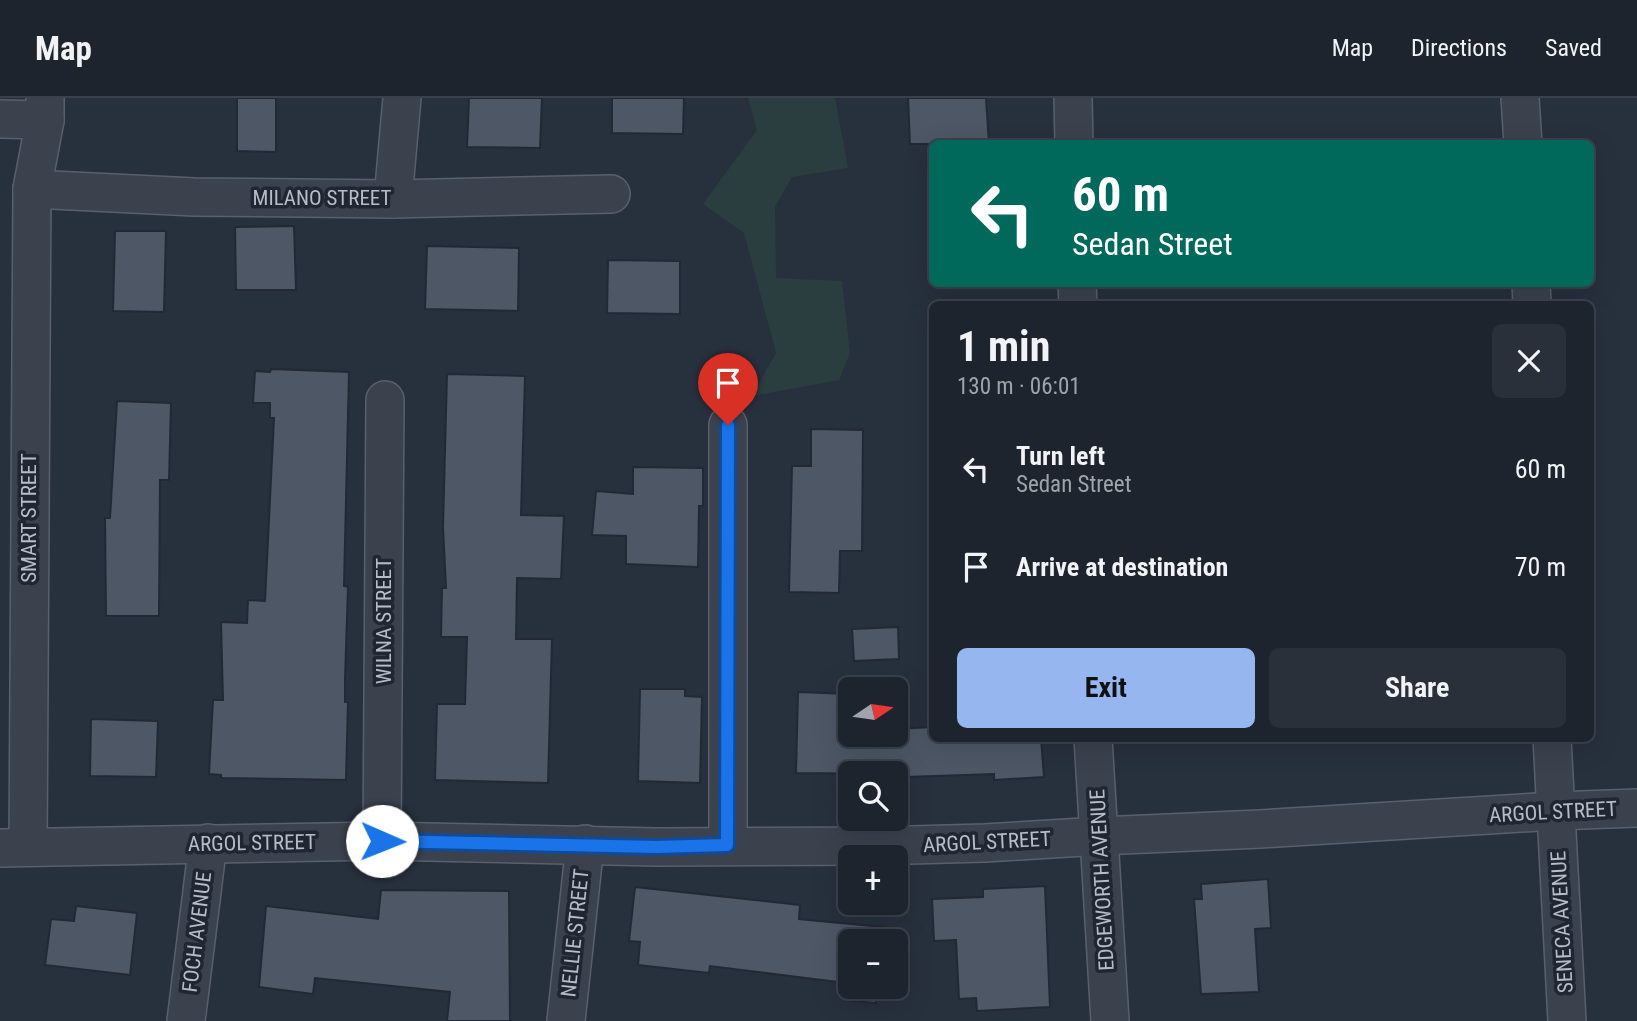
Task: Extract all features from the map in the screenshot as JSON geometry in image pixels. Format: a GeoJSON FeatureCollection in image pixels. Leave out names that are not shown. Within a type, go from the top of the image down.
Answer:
{"type":"FeatureCollection","features":[{"type":"Feature","properties":{"kind":"street"},"geometry":{"type":"LineString","coordinates":[[393,199],[402,98]]}},
{"type":"Feature","properties":{"kind":"street"},"geometry":{"type":"LineString","coordinates":[[1073,98],[1074,140]]}},
{"type":"Feature","properties":{"kind":"street"},"geometry":{"type":"LineString","coordinates":[[1520,98],[1523,140]]}},
{"type":"Feature","properties":{"kind":"street"},"geometry":{"type":"LineString","coordinates":[[0,119],[45,109]]}},
{"type":"Feature","properties":{"kind":"street","name":"SMART STREET"},"geometry":{"type":"LineString","coordinates":[[14,847],[15,475],[32,189],[45,109]]}},
{"type":"Feature","properties":{"kind":"street","name":"MILANO STREET"},"geometry":{"type":"LineString","coordinates":[[32,189],[194,197],[393,199],[611,194]]}},
{"type":"Feature","properties":{"kind":"street","name":"WILNA STREET"},"geometry":{"type":"LineString","coordinates":[[382,841],[385,400]]}},
{"type":"Feature","properties":{"kind":"street"},"geometry":{"type":"LineString","coordinates":[[727,845],[728,425]]}},
{"type":"Feature","properties":{"kind":"street","name":"EDGEWORTH AVENUE"},"geometry":{"type":"LineString","coordinates":[[1093,742],[1111,1021]]}},
{"type":"Feature","properties":{"kind":"street","name":"SENECA AVENUE"},"geometry":{"type":"LineString","coordinates":[[1552,742],[1567,1021]]}},
{"type":"Feature","properties":{"kind":"street","name":"ARGOL STREET"},"geometry":{"type":"LineString","coordinates":[[14,847],[382,841],[656,847],[873,846],[985,843],[1637,808]]}},
{"type":"Feature","properties":{"kind":"street","name":"FOCH AVENUE"},"geometry":{"type":"LineString","coordinates":[[186,1021],[208,843]]}},
{"type":"Feature","properties":{"kind":"street","name":"NELLIE STREET"},"geometry":{"type":"LineString","coordinates":[[566,1021],[585,844]]}},
{"type":"Feature","properties":{"kind":"green space"},"geometry":{"type":"Polygon","coordinates":[[[748,98],[835,98],[848,168],[792,177],[775,207],[776,278],[842,281],[850,353],[839,380],[752,396],[776,353],[744,233],[703,204],[757,130],[748,98]]]}},
{"type":"Feature","properties":{"kind":"building"},"geometry":{"type":"Polygon","coordinates":[[[237,98],[276,98],[276,152],[237,151],[237,98]]]}},
{"type":"Feature","properties":{"kind":"building"},"geometry":{"type":"Polygon","coordinates":[[[469,98],[542,98],[540,148],[467,147],[469,98]]]}},
{"type":"Feature","properties":{"kind":"building"},"geometry":{"type":"Polygon","coordinates":[[[612,98],[684,98],[683,134],[612,133],[612,98]]]}},
{"type":"Feature","properties":{"kind":"building"},"geometry":{"type":"Polygon","coordinates":[[[908,98],[986,98],[989,140],[929,140],[929,144],[910,144],[908,98]]]}},
{"type":"Feature","properties":{"kind":"building"},"geometry":{"type":"Polygon","coordinates":[[[294,226],[296,290],[236,290],[235,227],[294,226]]]}},
{"type":"Feature","properties":{"kind":"building"},"geometry":{"type":"Polygon","coordinates":[[[115,231],[166,231],[164,312],[113,311],[115,231]]]}},
{"type":"Feature","properties":{"kind":"building"},"geometry":{"type":"Polygon","coordinates":[[[427,246],[519,248],[518,311],[425,309],[427,246]]]}},
{"type":"Feature","properties":{"kind":"building"},"geometry":{"type":"Polygon","coordinates":[[[608,260],[680,261],[680,314],[607,313],[608,260]]]}},
{"type":"Feature","properties":{"kind":"building"},"geometry":{"type":"Polygon","coordinates":[[[271,369],[349,372],[344,586],[348,587],[346,780],[221,778],[221,775],[209,774],[213,700],[223,700],[221,622],[247,623],[248,600],[265,601],[274,418],[270,418],[270,403],[253,403],[255,371],[270,372],[271,369]]]}},
{"type":"Feature","properties":{"kind":"building"},"geometry":{"type":"Polygon","coordinates":[[[447,374],[525,376],[521,515],[564,516],[561,579],[517,578],[516,639],[552,639],[548,783],[435,780],[437,704],[465,704],[467,637],[441,637],[442,588],[446,588],[443,527],[447,374]]]}},
{"type":"Feature","properties":{"kind":"building"},"geometry":{"type":"Polygon","coordinates":[[[117,401],[171,403],[169,480],[160,480],[159,616],[106,616],[105,518],[110,518],[117,401]]]}},
{"type":"Feature","properties":{"kind":"building"},"geometry":{"type":"Polygon","coordinates":[[[811,429],[863,430],[862,551],[840,551],[839,593],[789,592],[792,466],[811,466],[811,429]]]}},
{"type":"Feature","properties":{"kind":"building"},"geometry":{"type":"Polygon","coordinates":[[[633,467],[703,468],[698,567],[626,564],[626,536],[592,535],[596,491],[633,494],[633,467]]]}},
{"type":"Feature","properties":{"kind":"building"},"geometry":{"type":"Polygon","coordinates":[[[898,627],[899,659],[854,661],[852,629],[898,627]]]}},
{"type":"Feature","properties":{"kind":"building"},"geometry":{"type":"Polygon","coordinates":[[[640,689],[685,689],[685,696],[702,697],[700,783],[638,781],[640,689]]]}},
{"type":"Feature","properties":{"kind":"building"},"geometry":{"type":"Polygon","coordinates":[[[798,692],[838,694],[838,747],[908,747],[908,728],[929,727],[929,742],[1041,742],[1044,777],[994,780],[994,774],[908,777],[908,761],[838,761],[838,773],[796,773],[798,692]]]}},
{"type":"Feature","properties":{"kind":"building"},"geometry":{"type":"Polygon","coordinates":[[[91,719],[158,721],[156,777],[90,776],[91,719]]]}},
{"type":"Feature","properties":{"kind":"building"},"geometry":{"type":"Polygon","coordinates":[[[1268,879],[1271,928],[1255,929],[1259,992],[1201,994],[1194,899],[1202,899],[1201,884],[1268,879]]]}},
{"type":"Feature","properties":{"kind":"building"},"geometry":{"type":"Polygon","coordinates":[[[1045,886],[1050,1007],[977,1011],[976,998],[959,999],[956,940],[934,941],[932,899],[983,897],[983,889],[1045,886]]]}},
{"type":"Feature","properties":{"kind":"building"},"geometry":{"type":"Polygon","coordinates":[[[635,887],[800,905],[799,919],[883,927],[838,929],[838,982],[710,966],[709,973],[638,965],[640,942],[629,941],[635,887]]]}},
{"type":"Feature","properties":{"kind":"building"},"geometry":{"type":"Polygon","coordinates":[[[381,890],[509,891],[510,1021],[447,1021],[450,992],[315,978],[313,994],[259,987],[266,906],[378,919],[381,890]]]}},
{"type":"Feature","properties":{"kind":"building"},"geometry":{"type":"Polygon","coordinates":[[[76,906],[137,913],[130,975],[45,965],[51,919],[74,921],[76,906]]]}},
{"type":"Feature","properties":{"kind":"building"},"geometry":{"type":"Polygon","coordinates":[[[844,999],[876,999],[876,1003],[844,999]]]}},
{"type":"Feature","properties":{"kind":"route"},"geometry":{"type":"LineString","coordinates":[[382,841],[656,847],[727,845],[728,425]]}}]}
